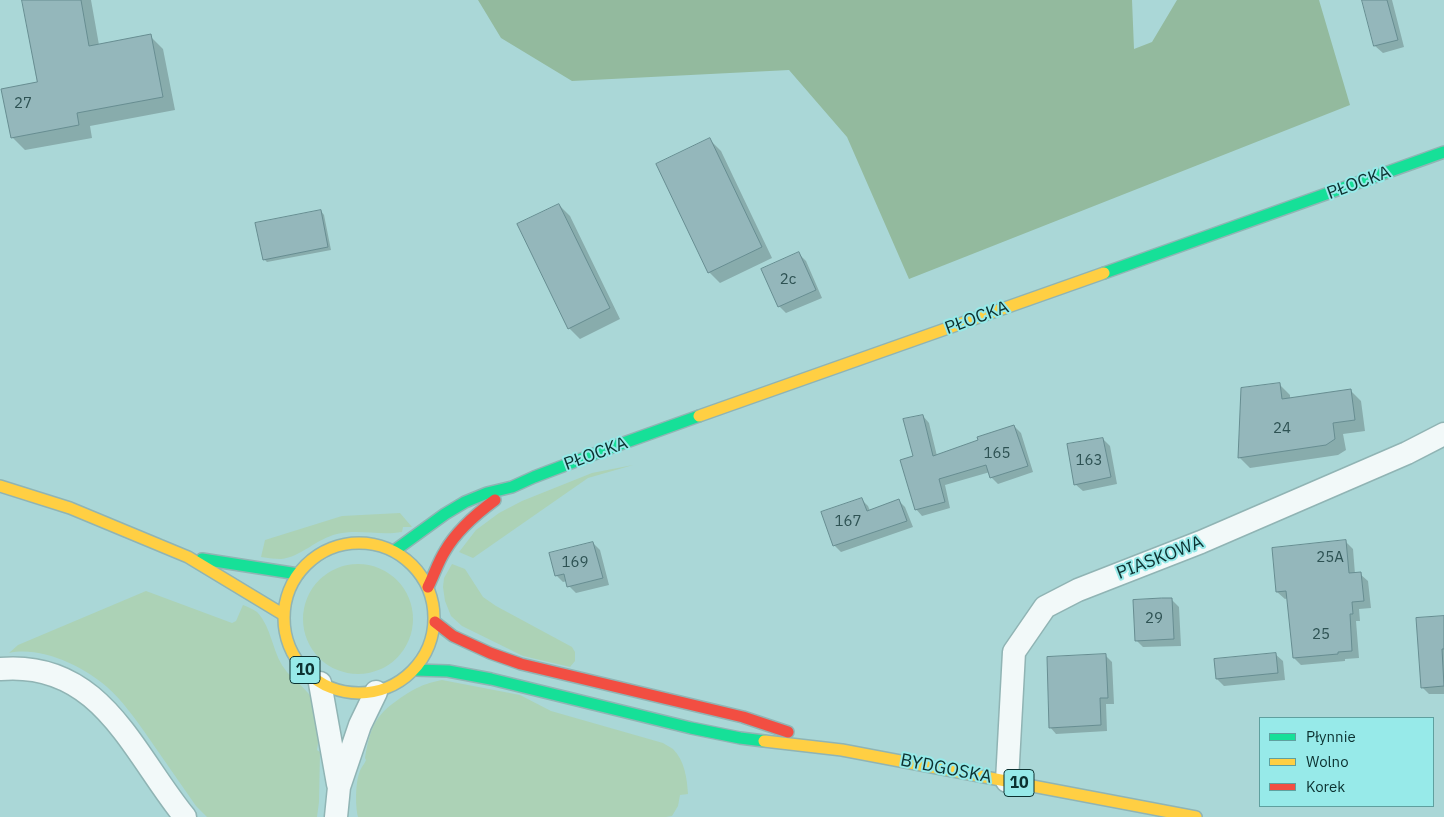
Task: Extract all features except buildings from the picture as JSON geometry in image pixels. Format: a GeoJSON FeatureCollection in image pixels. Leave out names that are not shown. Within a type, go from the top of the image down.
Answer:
{"type":"FeatureCollection","features":[{"type":"Feature","properties":{"kind":"main road","name":"PŁOCKA"},"geometry":{"type":"LineString","coordinates":[[394,551],[438,519],[466,502],[487,493],[512,487],[628,442],[1444,152]]}},
{"type":"Feature","properties":{"kind":"main road"},"geometry":{"type":"LineString","coordinates":[[0,486],[70,508],[188,557],[284,615]]}},
{"type":"Feature","properties":{"kind":"main road","name":"PŁOCKA"},"geometry":{"type":"LineString","coordinates":[[428,587],[446,551],[462,530],[485,507],[512,487]]}},
{"type":"Feature","properties":{"kind":"main road","name":"10"},"geometry":{"type":"LineString","coordinates":[[368,543],[394,551],[410,562],[428,587],[435,610],[435,622],[427,652],[415,670],[397,684],[376,692],[364,694],[341,692],[320,683],[296,659],[286,638],[284,615],[287,598],[293,582],[307,564],[317,556],[341,545],[368,543]]}},
{"type":"Feature","properties":{"kind":"main road"},"geometry":{"type":"LineString","coordinates":[[188,557],[298,574]]}},
{"type":"Feature","properties":{"kind":"main road","name":"10"},"geometry":{"type":"LineString","coordinates":[[435,622],[453,636],[490,653],[522,664],[743,717],[842,750]]}},
{"type":"Feature","properties":{"kind":"main road","name":"10"},"geometry":{"type":"LineString","coordinates":[[415,670],[448,671],[491,679],[691,728],[740,738],[842,750]]}},
{"type":"Feature","properties":{"kind":"main road","name":"BYDGOSKA"},"geometry":{"type":"LineString","coordinates":[[842,750],[1196,817]]}},
{"type":"Feature","properties":{"kind":"street","name":"PIASKOWA"},"geometry":{"type":"LineString","coordinates":[[1007,781],[1014,652],[1045,607],[1078,590],[1201,542],[1407,453],[1444,434]]}},
{"type":"Feature","properties":{"kind":"street"},"geometry":{"type":"LineString","coordinates":[[0,669],[33,669],[50,673],[66,680],[93,698],[130,739],[185,817]]}},
{"type":"Feature","properties":{"kind":"street"},"geometry":{"type":"LineString","coordinates":[[320,683],[339,787]]}},
{"type":"Feature","properties":{"kind":"street"},"geometry":{"type":"LineString","coordinates":[[336,817],[339,787],[360,725],[376,692]]}},
{"type":"Feature","properties":{"kind":"green space"},"geometry":{"type":"Polygon","coordinates":[[[478,0],[1132,0],[1134,49],[1152,42],[1177,0],[1319,0],[1350,105],[909,279],[847,137],[789,70],[572,81],[501,38],[478,0]]]}},
{"type":"Feature","properties":{"kind":"green space"},"geometry":{"type":"Polygon","coordinates":[[[633,465],[588,478],[473,558],[459,552],[476,530],[499,513],[522,501],[592,473],[633,465]]]}},
{"type":"Feature","properties":{"kind":"green space"},"geometry":{"type":"Polygon","coordinates":[[[400,513],[412,527],[403,527],[402,532],[353,532],[337,534],[329,536],[288,558],[261,557],[265,540],[342,516],[400,513]]]}},
{"type":"Feature","properties":{"kind":"green space"},"geometry":{"type":"Polygon","coordinates":[[[358,564],[369,565],[379,569],[397,580],[408,598],[412,608],[412,630],[408,640],[397,658],[379,669],[369,673],[358,674],[347,673],[337,669],[319,658],[308,640],[304,630],[303,619],[304,608],[308,598],[319,580],[337,569],[347,565],[358,564]]]}},
{"type":"Feature","properties":{"kind":"green space"},"geometry":{"type":"Polygon","coordinates":[[[452,564],[465,569],[483,597],[496,606],[572,647],[575,652],[575,661],[570,667],[523,656],[462,626],[451,616],[445,601],[444,578],[452,564]]]}},
{"type":"Feature","properties":{"kind":"green space"},"geometry":{"type":"Polygon","coordinates":[[[146,591],[232,623],[236,621],[243,605],[257,612],[262,618],[280,661],[287,672],[308,693],[314,703],[320,742],[318,743],[317,750],[320,752],[317,817],[207,817],[196,806],[129,711],[107,687],[86,672],[61,659],[34,652],[9,653],[18,645],[146,591]]]}},
{"type":"Feature","properties":{"kind":"green space"},"geometry":{"type":"Polygon","coordinates":[[[442,680],[520,695],[551,711],[663,743],[673,749],[683,765],[688,794],[680,795],[678,806],[672,816],[666,817],[358,817],[356,799],[358,777],[366,760],[369,739],[374,724],[384,711],[405,695],[424,685],[442,680]]]}},
{"type":"Feature","properties":{"kind":"traffic: fast"},"geometry":{"type":"LineString","coordinates":[[1104,273],[1444,152]]}},
{"type":"Feature","properties":{"kind":"traffic: fast"},"geometry":{"type":"LineString","coordinates":[[394,551],[465,502],[487,493],[512,487],[618,445],[699,416]]}},
{"type":"Feature","properties":{"kind":"traffic: fast"},"geometry":{"type":"LineString","coordinates":[[202,559],[298,574]]}},
{"type":"Feature","properties":{"kind":"traffic: fast"},"geometry":{"type":"LineString","coordinates":[[415,670],[448,671],[491,679],[691,728],[764,741]]}},
{"type":"Feature","properties":{"kind":"traffic: slow"},"geometry":{"type":"LineString","coordinates":[[699,416],[1104,273]]}},
{"type":"Feature","properties":{"kind":"traffic: slow"},"geometry":{"type":"LineString","coordinates":[[0,486],[70,508],[188,557],[284,615]]}},
{"type":"Feature","properties":{"kind":"traffic: slow"},"geometry":{"type":"LineString","coordinates":[[359,543],[374,544],[388,548],[401,555],[412,565],[422,576],[429,589],[433,603],[434,618],[433,633],[429,647],[422,660],[412,671],[401,681],[388,688],[374,692],[359,693],[344,692],[330,688],[317,681],[306,671],[296,660],[289,647],[285,633],[284,618],[285,603],[289,589],[296,576],[306,565],[317,555],[330,548],[344,544],[359,543]]}},
{"type":"Feature","properties":{"kind":"traffic: slow"},"geometry":{"type":"LineString","coordinates":[[764,741],[842,750],[1196,817]]}},
{"type":"Feature","properties":{"kind":"traffic: jam"},"geometry":{"type":"LineString","coordinates":[[428,587],[443,555],[455,536],[495,500]]}},
{"type":"Feature","properties":{"kind":"traffic: jam"},"geometry":{"type":"LineString","coordinates":[[435,622],[453,636],[490,653],[521,664],[743,717],[788,732]]}}]}
